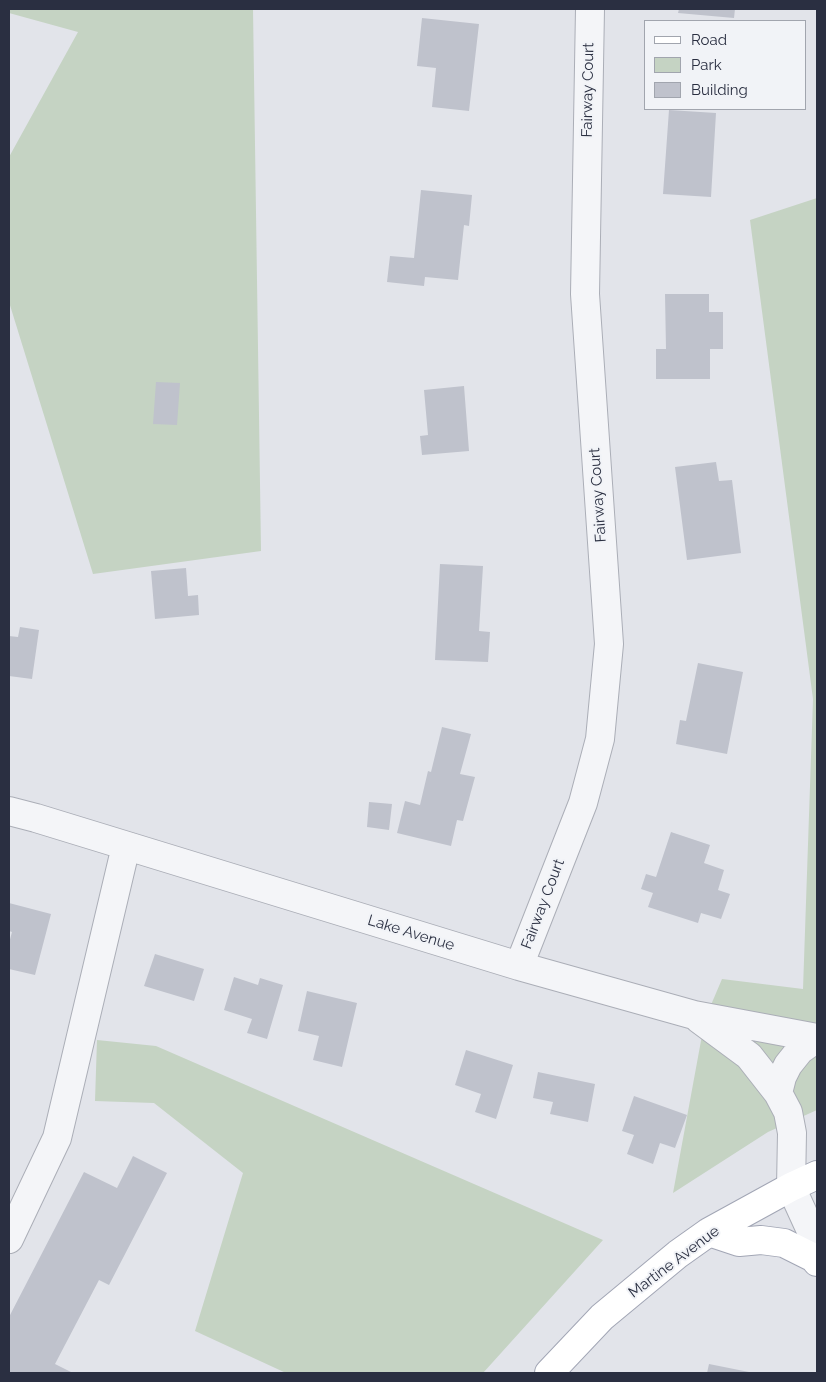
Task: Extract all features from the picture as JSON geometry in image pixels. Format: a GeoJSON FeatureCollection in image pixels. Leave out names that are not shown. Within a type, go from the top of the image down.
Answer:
{"type":"FeatureCollection","features":[{"type":"Feature","properties":{"kind":"main road","name":"Martine Avenue"},"geometry":{"type":"LineString","coordinates":[[549,1373],[602,1317],[678,1254],[709,1232],[791,1187],[817,1175]]}},
{"type":"Feature","properties":{"kind":"main road"},"geometry":{"type":"LineString","coordinates":[[709,1232],[739,1242],[762,1240],[784,1243],[814,1258],[817,1262]]}},
{"type":"Feature","properties":{"kind":"street","name":"Fairway Court"},"geometry":{"type":"LineString","coordinates":[[518,966],[583,803],[600,739],[608,644],[585,294],[590,9]]}},
{"type":"Feature","properties":{"kind":"street","name":"Lake Avenue"},"geometry":{"type":"LineString","coordinates":[[9,811],[518,966],[694,1016],[817,1038]]}},
{"type":"Feature","properties":{"kind":"street"},"geometry":{"type":"LineString","coordinates":[[9,1239],[17,1201],[57,1138],[126,846]]}},
{"type":"Feature","properties":{"kind":"street"},"geometry":{"type":"LineString","coordinates":[[694,1016],[750,1056],[778,1093],[788,1112],[792,1133],[791,1187],[817,1244]]}},
{"type":"Feature","properties":{"kind":"street"},"geometry":{"type":"LineString","coordinates":[[778,1093],[788,1065],[800,1050],[817,1038]]}},
{"type":"Feature","properties":{"kind":"green space"},"geometry":{"type":"Polygon","coordinates":[[[9,9],[253,9],[261,551],[93,574],[9,302],[9,157],[78,32],[9,13],[9,9]]]}},
{"type":"Feature","properties":{"kind":"green space"},"geometry":{"type":"Polygon","coordinates":[[[817,198],[817,1110],[768,1132],[673,1193],[705,1019],[722,979],[803,989],[813,699],[750,220],[817,198]]]}},
{"type":"Feature","properties":{"kind":"green space"},"geometry":{"type":"Polygon","coordinates":[[[97,1040],[156,1046],[603,1240],[483,1373],[286,1373],[195,1331],[243,1173],[154,1103],[95,1101],[97,1040]]]}},
{"type":"Feature","properties":{"kind":"building"},"geometry":{"type":"Polygon","coordinates":[[[679,9],[735,9],[734,18],[678,13],[679,9]]]}},
{"type":"Feature","properties":{"kind":"building"},"geometry":{"type":"Polygon","coordinates":[[[422,18],[479,24],[469,111],[432,107],[436,68],[417,66],[422,18]]]}},
{"type":"Feature","properties":{"kind":"building"},"geometry":{"type":"Polygon","coordinates":[[[669,110],[716,113],[711,197],[663,194],[669,110]]]}},
{"type":"Feature","properties":{"kind":"building"},"geometry":{"type":"Polygon","coordinates":[[[421,190],[472,195],[469,226],[464,225],[458,280],[425,277],[424,286],[387,282],[390,256],[414,258],[421,190]]]}},
{"type":"Feature","properties":{"kind":"building"},"geometry":{"type":"Polygon","coordinates":[[[665,294],[709,294],[709,312],[723,312],[723,349],[710,349],[710,379],[656,379],[656,349],[666,349],[665,294]]]}},
{"type":"Feature","properties":{"kind":"building"},"geometry":{"type":"Polygon","coordinates":[[[156,382],[180,383],[177,425],[153,424],[156,382]]]}},
{"type":"Feature","properties":{"kind":"building"},"geometry":{"type":"Polygon","coordinates":[[[464,386],[469,451],[422,455],[420,436],[428,435],[424,390],[464,386]]]}},
{"type":"Feature","properties":{"kind":"building"},"geometry":{"type":"Polygon","coordinates":[[[716,462],[719,481],[732,480],[741,553],[687,560],[675,467],[716,462]]]}},
{"type":"Feature","properties":{"kind":"building"},"geometry":{"type":"Polygon","coordinates":[[[440,564],[483,566],[479,631],[490,632],[488,662],[435,660],[440,564]]]}},
{"type":"Feature","properties":{"kind":"building"},"geometry":{"type":"Polygon","coordinates":[[[186,568],[188,596],[198,595],[199,615],[155,619],[151,571],[186,568]]]}},
{"type":"Feature","properties":{"kind":"building"},"geometry":{"type":"Polygon","coordinates":[[[20,627],[39,630],[32,679],[9,676],[9,636],[18,637],[20,627]]]}},
{"type":"Feature","properties":{"kind":"building"},"geometry":{"type":"Polygon","coordinates":[[[698,663],[743,672],[727,754],[676,744],[680,720],[686,721],[698,663]]]}},
{"type":"Feature","properties":{"kind":"building"},"geometry":{"type":"Polygon","coordinates":[[[442,727],[471,734],[460,774],[475,777],[463,821],[457,820],[451,846],[397,833],[405,801],[420,805],[428,771],[431,772],[442,727]]]}},
{"type":"Feature","properties":{"kind":"building"},"geometry":{"type":"Polygon","coordinates":[[[369,802],[392,804],[389,830],[367,827],[369,802]]]}},
{"type":"Feature","properties":{"kind":"building"},"geometry":{"type":"Polygon","coordinates":[[[671,832],[710,845],[704,863],[724,870],[718,890],[730,894],[721,919],[701,913],[698,923],[648,907],[653,893],[641,889],[646,874],[656,877],[671,832]]]}},
{"type":"Feature","properties":{"kind":"building"},"geometry":{"type":"Polygon","coordinates":[[[9,903],[51,914],[35,975],[9,969],[9,943],[12,932],[9,931],[9,903]]]}},
{"type":"Feature","properties":{"kind":"building"},"geometry":{"type":"Polygon","coordinates":[[[155,954],[204,969],[194,1001],[144,986],[155,954]]]}},
{"type":"Feature","properties":{"kind":"building"},"geometry":{"type":"Polygon","coordinates":[[[234,977],[258,985],[260,978],[283,985],[267,1039],[247,1033],[252,1019],[224,1010],[234,977]]]}},
{"type":"Feature","properties":{"kind":"building"},"geometry":{"type":"Polygon","coordinates":[[[307,991],[357,1003],[342,1067],[313,1060],[319,1036],[298,1031],[307,991]]]}},
{"type":"Feature","properties":{"kind":"building"},"geometry":{"type":"Polygon","coordinates":[[[466,1050],[513,1065],[496,1119],[475,1112],[481,1094],[455,1085],[466,1050]]]}},
{"type":"Feature","properties":{"kind":"building"},"geometry":{"type":"Polygon","coordinates":[[[538,1072],[595,1084],[588,1122],[550,1114],[553,1102],[533,1098],[538,1072]]]}},
{"type":"Feature","properties":{"kind":"building"},"geometry":{"type":"Polygon","coordinates":[[[634,1096],[687,1115],[675,1148],[660,1143],[653,1164],[627,1154],[634,1135],[622,1131],[634,1096]]]}},
{"type":"Feature","properties":{"kind":"building"},"geometry":{"type":"Polygon","coordinates":[[[133,1156],[167,1173],[109,1285],[99,1280],[55,1364],[73,1373],[9,1373],[9,1317],[84,1172],[117,1188],[133,1156]]]}},
{"type":"Feature","properties":{"kind":"building"},"geometry":{"type":"Polygon","coordinates":[[[709,1364],[749,1372],[749,1373],[707,1373],[709,1364]]]}}]}
